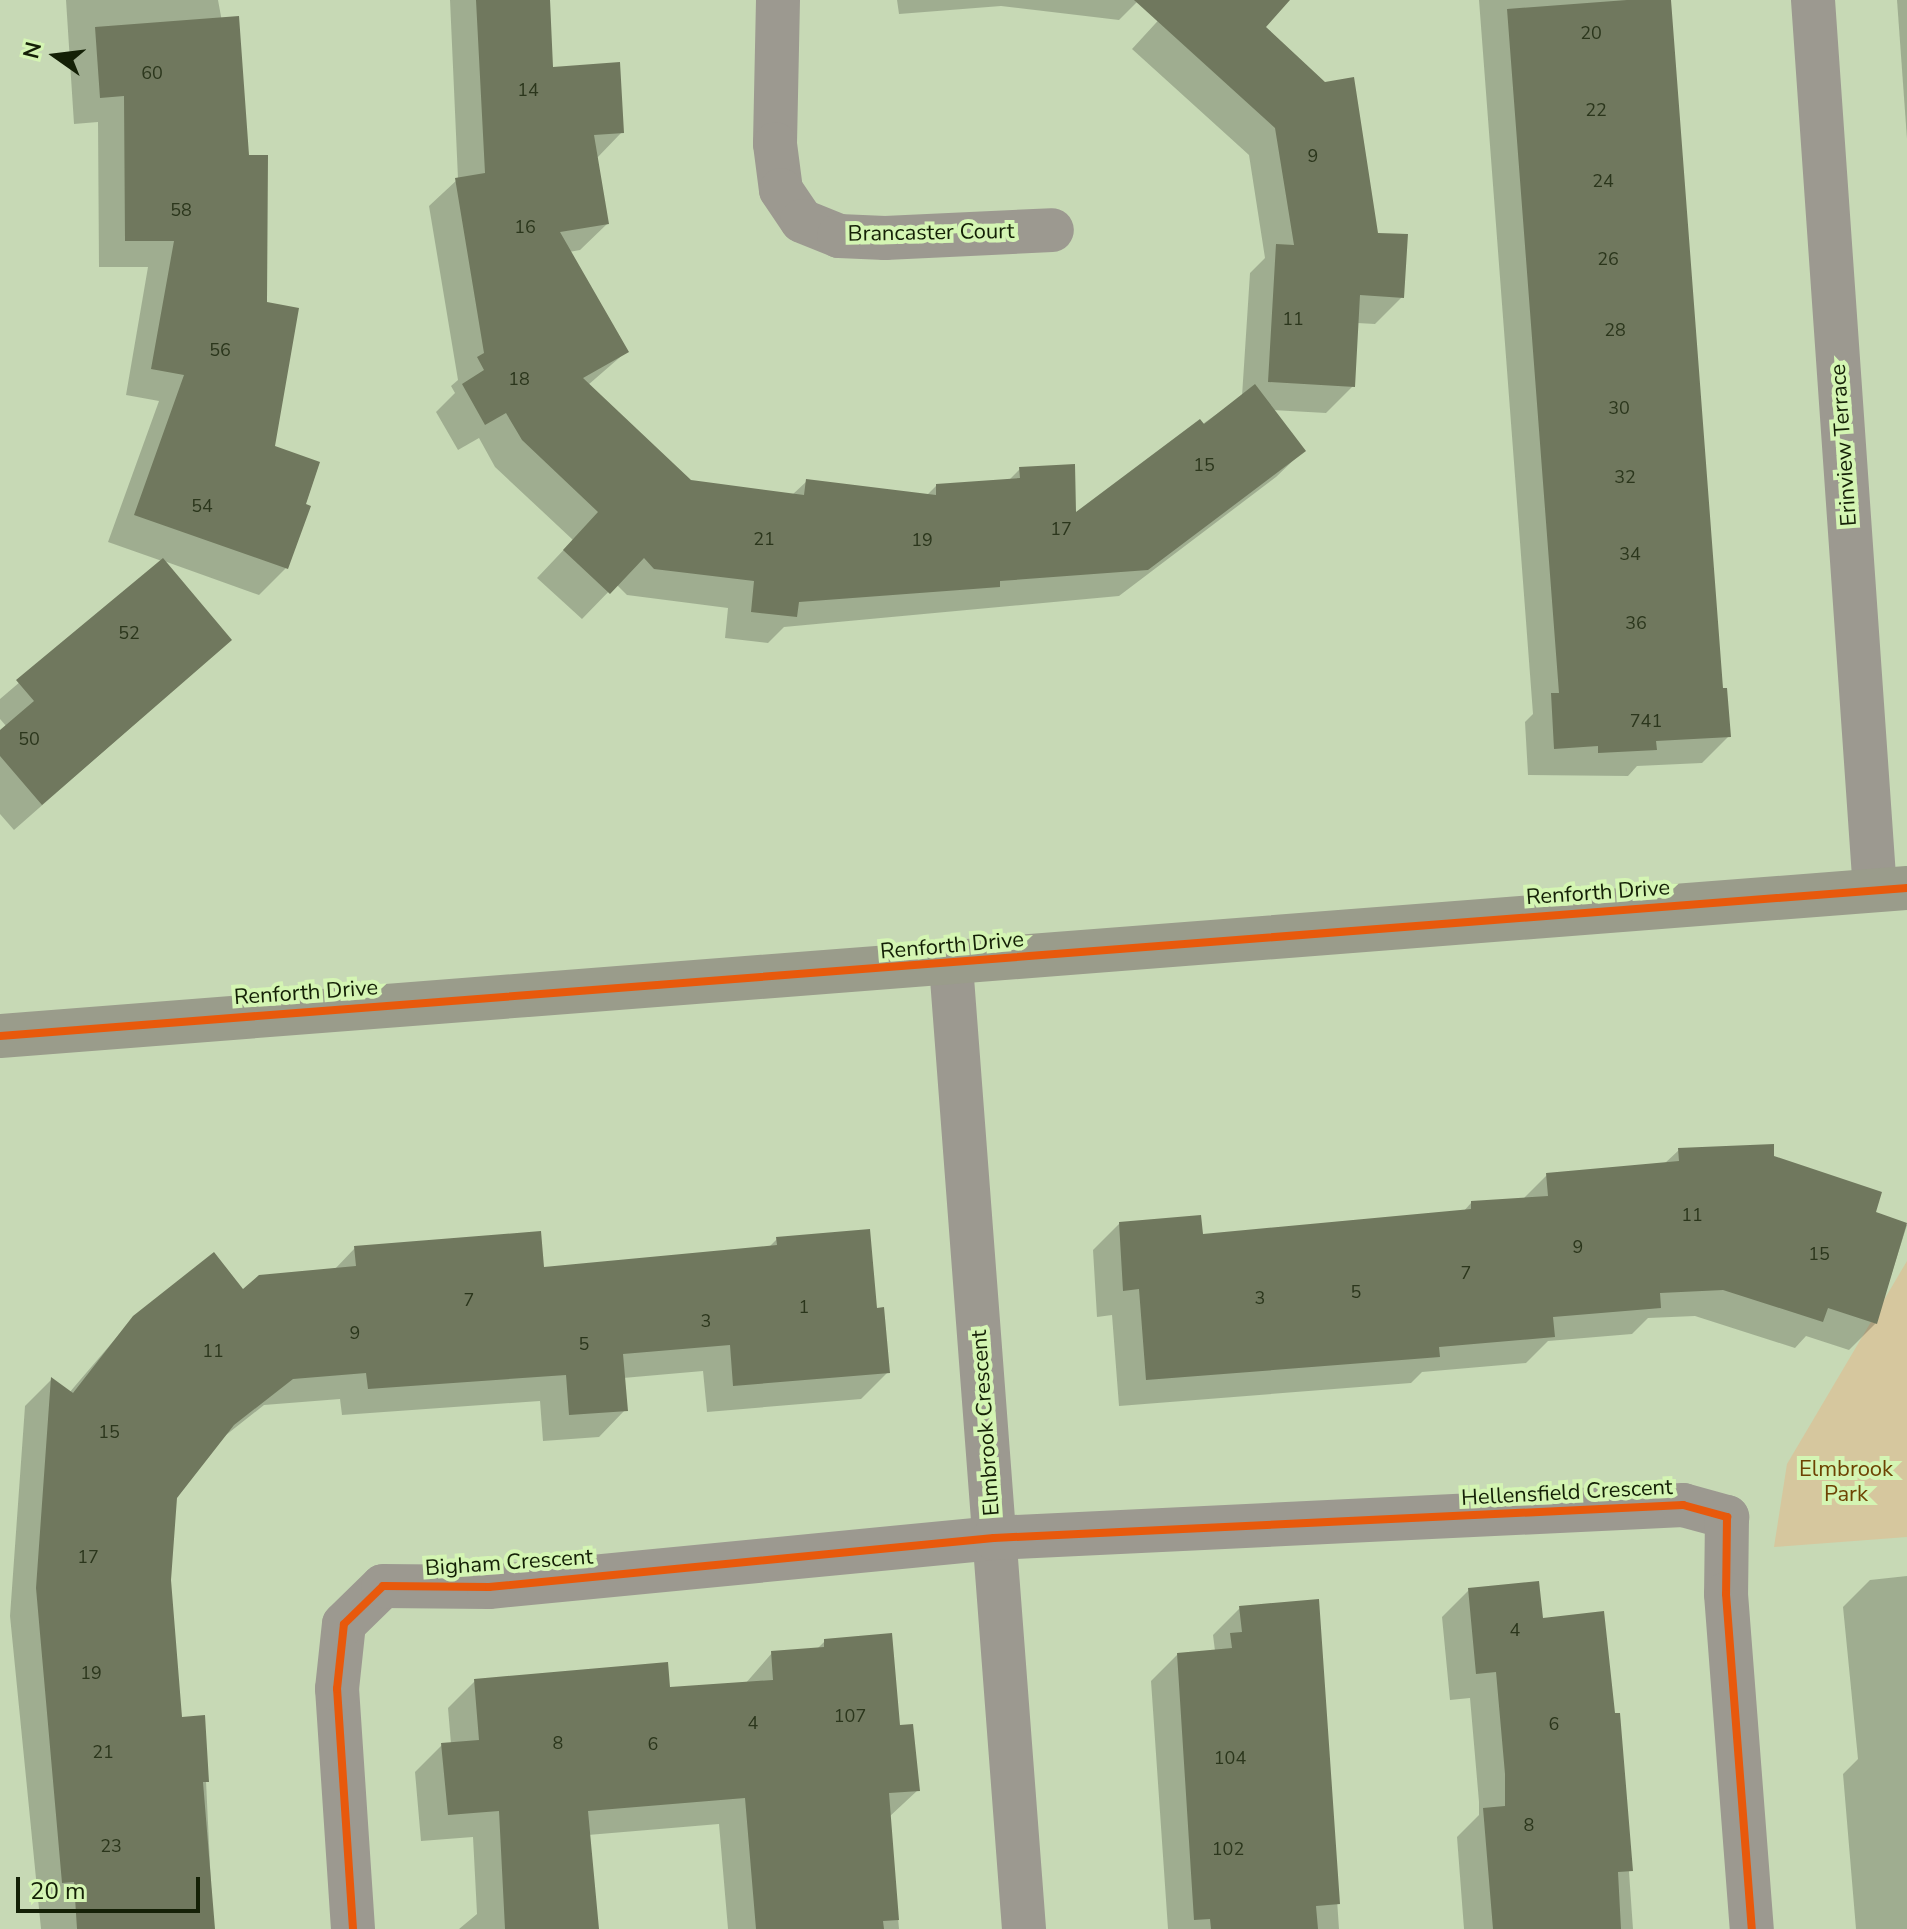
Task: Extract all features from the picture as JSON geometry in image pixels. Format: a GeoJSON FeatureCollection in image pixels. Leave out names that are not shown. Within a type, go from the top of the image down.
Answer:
{"type":"FeatureCollection","features":[{"type":"Feature","properties":{"kind":"main road","name":"Renforth Drive"},"geometry":{"type":"LineString","coordinates":[[0,1036],[951,965],[1891,889]]}},
{"type":"Feature","properties":{"kind":"street","name":"Brancaster Court"},"geometry":{"type":"LineString","coordinates":[[778,0],[775,144],[781,190],[802,221],[839,236],[885,238],[1052,230]]}},
{"type":"Feature","properties":{"kind":"street","name":"Erinview Terrace"},"geometry":{"type":"LineString","coordinates":[[1813,0],[1891,889]]}},
{"type":"Feature","properties":{"kind":"street","name":"Elmbrook Crescent"},"geometry":{"type":"LineString","coordinates":[[951,965],[1024,1929]]}},
{"type":"Feature","properties":{"kind":"street","name":"Hellensfield Crescent"},"geometry":{"type":"LineString","coordinates":[[994,1538],[1683,1505],[1727,1517],[1726,1594],[1752,1929]]}},
{"type":"Feature","properties":{"kind":"street","name":"Bigham Crescent"},"geometry":{"type":"LineString","coordinates":[[353,1929],[337,1689],[344,1624],[383,1586],[489,1587],[994,1538]]}},
{"type":"Feature","properties":{"kind":"green space","name":"Elmbrook Park"},"geometry":{"type":"Polygon","coordinates":[[[1907,1261],[1907,1537],[1774,1547],[1787,1464],[1907,1261]]]}},
{"type":"Feature","properties":{"kind":"building"},"geometry":{"type":"Polygon","coordinates":[[[476,0],[550,0],[553,67],[620,62],[624,133],[594,135],[609,224],[560,232],[629,352],[583,378],[691,480],[804,495],[806,479],[936,495],[936,484],[1020,478],[1019,467],[1075,464],[1076,512],[1200,419],[1204,424],[1255,384],[1306,451],[1148,570],[1000,581],[1000,587],[799,602],[797,617],[751,612],[754,581],[654,569],[644,558],[610,594],[563,550],[598,512],[522,440],[506,413],[485,425],[462,384],[484,370],[477,357],[484,353],[455,178],[485,173],[476,0]]]}},
{"type":"Feature","properties":{"kind":"building"},"geometry":{"type":"Polygon","coordinates":[[[1134,0],[1290,0],[1266,27],[1325,82],[1354,77],[1378,233],[1408,234],[1404,298],[1360,295],[1355,387],[1268,382],[1276,244],[1294,245],[1275,128],[1134,0]]]}},
{"type":"Feature","properties":{"kind":"building"},"geometry":{"type":"Polygon","coordinates":[[[1627,0],[1671,0],[1723,688],[1727,688],[1731,737],[1656,741],[1657,750],[1598,753],[1598,746],[1554,749],[1551,693],[1559,693],[1507,9],[1627,0]]]}},
{"type":"Feature","properties":{"kind":"building"},"geometry":{"type":"Polygon","coordinates":[[[239,16],[249,155],[268,155],[267,302],[299,308],[275,446],[320,462],[306,504],[311,506],[288,569],[134,515],[184,375],[151,369],[174,241],[125,241],[124,96],[100,98],[95,27],[239,16]]]}},
{"type":"Feature","properties":{"kind":"building"},"geometry":{"type":"Polygon","coordinates":[[[163,558],[232,640],[42,805],[0,756],[0,730],[34,701],[16,680],[163,558]]]}},
{"type":"Feature","properties":{"kind":"building"},"geometry":{"type":"Polygon","coordinates":[[[1774,1144],[1774,1156],[1882,1192],[1876,1212],[1907,1223],[1877,1324],[1828,1308],[1823,1322],[1723,1290],[1660,1293],[1661,1308],[1553,1317],[1555,1337],[1439,1347],[1440,1357],[1146,1380],[1139,1289],[1123,1291],[1119,1222],[1201,1215],[1203,1234],[1471,1209],[1471,1201],[1548,1196],[1546,1173],[1679,1161],[1678,1148],[1774,1144]]]}},
{"type":"Feature","properties":{"kind":"building"},"geometry":{"type":"Polygon","coordinates":[[[870,1229],[877,1308],[884,1307],[890,1373],[733,1386],[730,1345],[623,1354],[628,1411],[569,1415],[566,1375],[368,1389],[366,1373],[293,1379],[234,1425],[177,1498],[171,1580],[182,1717],[205,1715],[209,1782],[203,1782],[215,1929],[77,1929],[74,1882],[62,1883],[36,1588],[51,1377],[73,1393],[133,1316],[214,1252],[243,1289],[259,1275],[356,1266],[354,1246],[541,1231],[544,1267],[777,1245],[776,1237],[870,1229]]]}},
{"type":"Feature","properties":{"kind":"building"},"geometry":{"type":"Polygon","coordinates":[[[1539,1581],[1543,1618],[1604,1611],[1615,1713],[1620,1713],[1633,1871],[1618,1872],[1621,1929],[1493,1929],[1483,1808],[1505,1806],[1505,1774],[1496,1672],[1476,1674],[1468,1588],[1539,1581]]]}},
{"type":"Feature","properties":{"kind":"building"},"geometry":{"type":"Polygon","coordinates":[[[1319,1599],[1340,1904],[1316,1906],[1318,1929],[1211,1929],[1210,1919],[1194,1920],[1177,1653],[1232,1648],[1230,1633],[1242,1632],[1239,1606],[1319,1599]]]}},
{"type":"Feature","properties":{"kind":"building"},"geometry":{"type":"Polygon","coordinates":[[[892,1633],[900,1725],[913,1724],[920,1791],[889,1793],[899,1920],[883,1921],[884,1929],[756,1929],[745,1798],[588,1811],[599,1929],[505,1929],[499,1811],[448,1815],[441,1743],[479,1740],[474,1679],[668,1662],[670,1687],[773,1680],[771,1651],[824,1647],[824,1639],[892,1633]]]}},
{"type":"Feature","properties":{"kind":"cycle path"},"geometry":{"type":"LineString","coordinates":[[0,1036],[1907,888]]}},
{"type":"Feature","properties":{"kind":"cycle path"},"geometry":{"type":"LineString","coordinates":[[353,1929],[337,1689],[344,1624],[383,1586],[489,1587],[994,1538],[1683,1505],[1727,1517],[1726,1594],[1752,1929]]}}]}
